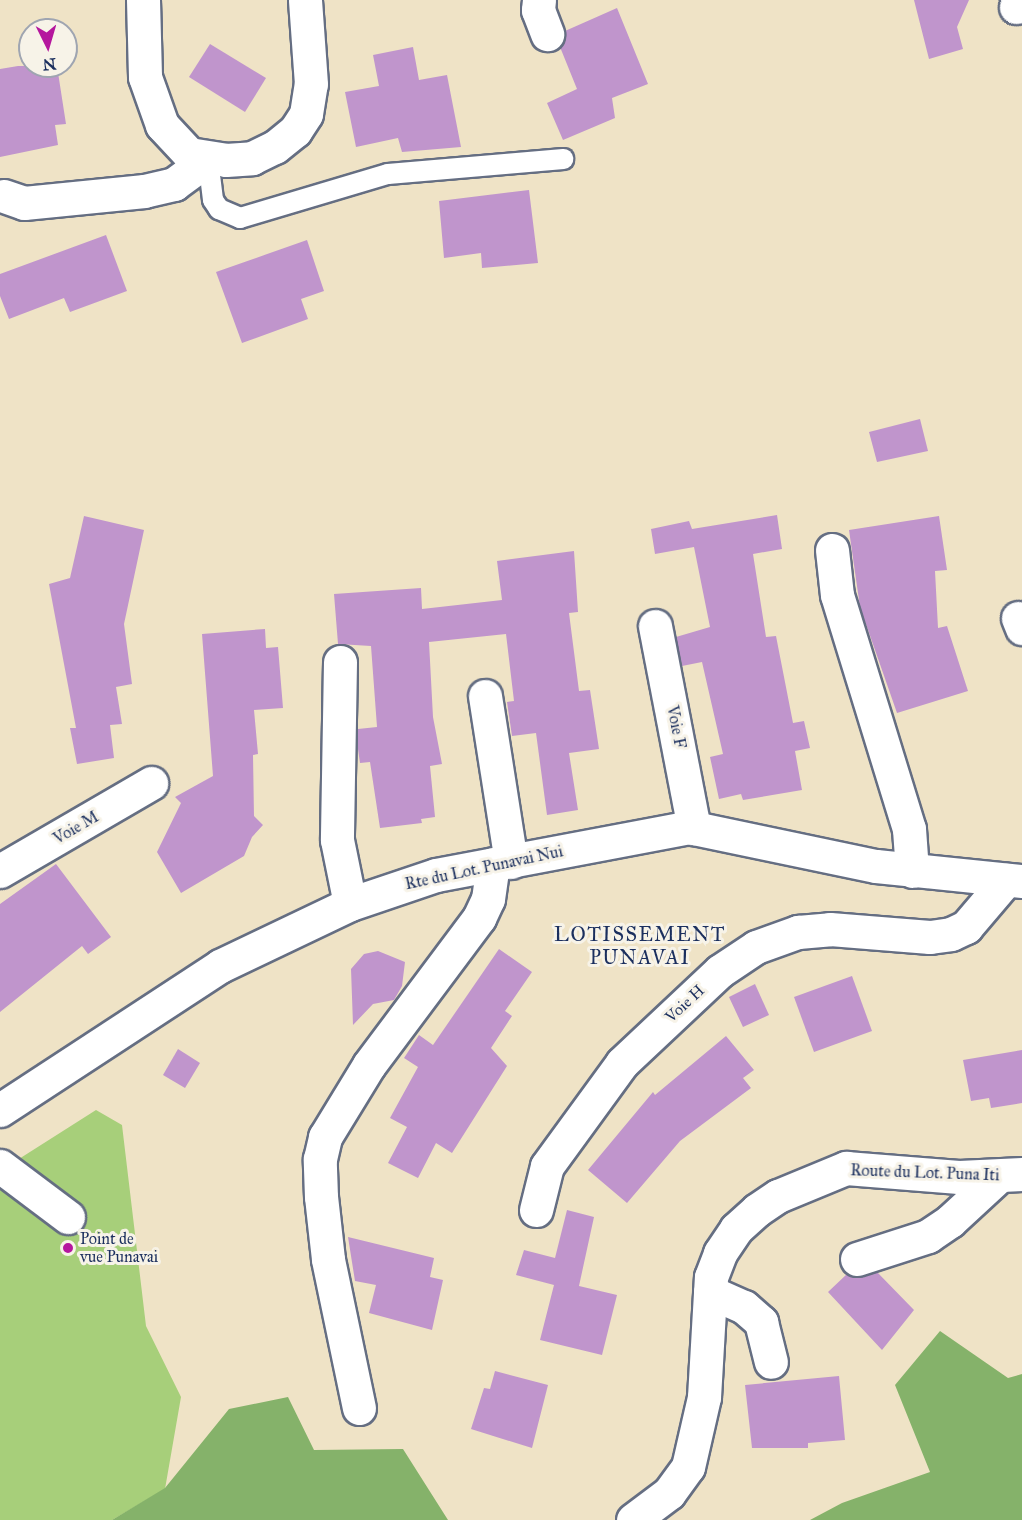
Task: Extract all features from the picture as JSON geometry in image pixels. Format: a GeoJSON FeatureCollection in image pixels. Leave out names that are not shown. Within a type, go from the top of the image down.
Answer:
{"type":"FeatureCollection","features":[{"type":"Feature","properties":{"kind":"street"},"geometry":{"type":"LineString","coordinates":[[143,0],[145,77],[162,125],[189,154],[208,159],[252,158],[292,134],[306,114],[312,84],[305,0]]}},
{"type":"Feature","properties":{"kind":"street"},"geometry":{"type":"LineString","coordinates":[[539,0],[538,10],[547,34]]}},
{"type":"Feature","properties":{"kind":"street"},"geometry":{"type":"LineString","coordinates":[[4,196],[24,203],[144,191],[174,184],[208,159]]}},
{"type":"Feature","properties":{"kind":"street"},"geometry":{"type":"LineString","coordinates":[[832,550],[837,595],[909,829],[912,871]]}},
{"type":"Feature","properties":{"kind":"street","name":"Voie F"},"geometry":{"type":"LineString","coordinates":[[655,626],[694,828]]}},
{"type":"Feature","properties":{"kind":"street"},"geometry":{"type":"LineString","coordinates":[[340,662],[337,840],[350,904]]}},
{"type":"Feature","properties":{"kind":"street"},"geometry":{"type":"LineString","coordinates":[[359,1408],[328,1258],[321,1197],[320,1159],[325,1137],[369,1065],[479,918],[502,863],[485,696]]}},
{"type":"Feature","properties":{"kind":"street","name":"Voie M"},"geometry":{"type":"LineString","coordinates":[[0,871],[152,783]]}},
{"type":"Feature","properties":{"kind":"street","name":"Rte du Lot. Punavai Nui"},"geometry":{"type":"LineString","coordinates":[[0,1110],[217,968],[350,904],[436,875],[694,828],[912,871],[1014,880]]}},
{"type":"Feature","properties":{"kind":"street","name":"Voie H"},"geometry":{"type":"LineString","coordinates":[[536,1210],[547,1166],[622,1063],[720,971],[756,946],[798,932],[830,929],[930,937],[951,934],[966,927],[1014,880]]}},
{"type":"Feature","properties":{"kind":"street"},"geometry":{"type":"LineString","coordinates":[[0,1166],[68,1217]]}},
{"type":"Feature","properties":{"kind":"street","name":"Route du Lot. Puna Iti"},"geometry":{"type":"LineString","coordinates":[[633,1520],[669,1493],[688,1467],[704,1397],[711,1277],[720,1253],[736,1229],[778,1196],[822,1176],[859,1167],[959,1177],[1010,1175]]}},
{"type":"Feature","properties":{"kind":"street"},"geometry":{"type":"LineString","coordinates":[[857,1259],[928,1236],[1010,1175]]}},
{"type":"Feature","properties":{"kind":"street"},"geometry":{"type":"LineString","coordinates":[[710,1292],[744,1307],[762,1322],[771,1362]]}},
{"type":"Feature","properties":{"kind":"lane"},"geometry":{"type":"LineString","coordinates":[[208,159],[213,200],[219,209],[240,218],[388,174],[563,159]]}},
{"type":"Feature","properties":{"kind":"green space","name":"Point de vue Punavai"},"geometry":{"type":"Polygon","coordinates":[[[96,1110],[122,1125],[146,1326],[181,1397],[165,1489],[112,1520],[0,1520],[0,1171],[96,1110]]]}},
{"type":"Feature","properties":{"kind":"green space"},"geometry":{"type":"Polygon","coordinates":[[[940,1331],[1008,1378],[1022,1374],[1022,1520],[810,1520],[842,1503],[930,1472],[895,1385],[940,1331]]]}},
{"type":"Feature","properties":{"kind":"green space"},"geometry":{"type":"Polygon","coordinates":[[[288,1397],[314,1450],[403,1449],[448,1520],[112,1520],[165,1488],[229,1409],[288,1397]]]}},
{"type":"Feature","properties":{"kind":"building"},"geometry":{"type":"Polygon","coordinates":[[[914,0],[969,0],[957,27],[963,49],[929,59],[914,0]]]}},
{"type":"Feature","properties":{"kind":"building"},"geometry":{"type":"Polygon","coordinates":[[[617,8],[648,84],[612,98],[615,118],[563,140],[547,103],[577,89],[560,47],[565,31],[617,8]]]}},
{"type":"Feature","properties":{"kind":"building"},"geometry":{"type":"Polygon","coordinates":[[[210,44],[266,78],[245,112],[189,77],[210,44]]]}},
{"type":"Feature","properties":{"kind":"building"},"geometry":{"type":"Polygon","coordinates":[[[413,47],[419,80],[447,75],[461,147],[402,152],[398,138],[356,147],[345,92],[379,86],[373,55],[413,47]]]}},
{"type":"Feature","properties":{"kind":"building"},"geometry":{"type":"Polygon","coordinates":[[[18,66],[18,78],[59,78],[66,124],[55,125],[58,145],[0,157],[0,69],[18,66]]]}},
{"type":"Feature","properties":{"kind":"building"},"geometry":{"type":"Polygon","coordinates":[[[529,190],[538,263],[482,268],[481,253],[444,258],[439,201],[529,190]]]}},
{"type":"Feature","properties":{"kind":"building"},"geometry":{"type":"Polygon","coordinates":[[[106,235],[127,291],[70,312],[64,298],[9,319],[0,296],[0,274],[106,235]]]}},
{"type":"Feature","properties":{"kind":"building"},"geometry":{"type":"Polygon","coordinates":[[[307,240],[324,291],[301,299],[308,319],[242,343],[216,272],[307,240]]]}},
{"type":"Feature","properties":{"kind":"building"},"geometry":{"type":"Polygon","coordinates":[[[920,419],[928,451],[877,462],[869,432],[920,419]]]}},
{"type":"Feature","properties":{"kind":"building"},"geometry":{"type":"Polygon","coordinates":[[[777,515],[782,549],[753,554],[766,637],[776,636],[793,723],[804,721],[810,748],[795,751],[802,790],[743,800],[741,794],[719,799],[710,757],[723,754],[702,662],[682,666],[676,637],[710,627],[694,547],[655,554],[651,529],[689,521],[692,529],[777,515]]]}},
{"type":"Feature","properties":{"kind":"building"},"geometry":{"type":"Polygon","coordinates":[[[84,516],[144,530],[124,624],[132,684],[116,687],[122,724],[110,725],[114,758],[77,764],[70,728],[76,728],[49,584],[70,578],[84,516]]]}},
{"type":"Feature","properties":{"kind":"building"},"geometry":{"type":"Polygon","coordinates":[[[939,516],[947,570],[935,571],[938,628],[947,626],[968,691],[897,713],[860,607],[849,530],[939,516]]]}},
{"type":"Feature","properties":{"kind":"building"},"geometry":{"type":"Polygon","coordinates":[[[574,551],[578,612],[569,613],[579,691],[590,690],[599,749],[569,753],[578,810],[547,815],[536,733],[512,736],[507,702],[514,701],[506,634],[429,642],[433,717],[442,764],[430,766],[435,817],[421,819],[422,823],[380,828],[370,762],[360,763],[357,742],[358,729],[377,727],[371,646],[338,644],[334,594],[421,588],[422,609],[502,600],[497,561],[574,551]]]}},
{"type":"Feature","properties":{"kind":"building"},"geometry":{"type":"Polygon","coordinates":[[[265,629],[266,648],[278,647],[283,708],[254,710],[258,754],[253,755],[254,816],[263,825],[252,837],[244,856],[181,893],[157,852],[181,803],[175,797],[213,776],[202,634],[265,629]]]}},
{"type":"Feature","properties":{"kind":"building"},"geometry":{"type":"Polygon","coordinates":[[[56,864],[111,937],[88,954],[82,946],[0,1012],[0,904],[56,864]]]}},
{"type":"Feature","properties":{"kind":"building"},"geometry":{"type":"Polygon","coordinates":[[[499,949],[532,972],[505,1011],[512,1016],[491,1048],[507,1066],[452,1153],[436,1143],[418,1178],[388,1163],[407,1127],[390,1118],[418,1067],[404,1058],[419,1035],[433,1045],[499,949]]]}},
{"type":"Feature","properties":{"kind":"building"},"geometry":{"type":"Polygon","coordinates":[[[378,951],[405,962],[402,986],[394,1000],[373,1004],[353,1025],[351,969],[364,954],[378,951]]]}},
{"type":"Feature","properties":{"kind":"building"},"geometry":{"type":"Polygon","coordinates":[[[852,976],[872,1031],[814,1052],[794,997],[852,976]]]}},
{"type":"Feature","properties":{"kind":"building"},"geometry":{"type":"Polygon","coordinates":[[[755,984],[769,1015],[743,1027],[729,997],[755,984]]]}},
{"type":"Feature","properties":{"kind":"building"},"geometry":{"type":"Polygon","coordinates":[[[726,1036],[754,1070],[743,1078],[751,1088],[680,1141],[627,1203],[588,1170],[653,1092],[655,1095],[726,1036]]]}},
{"type":"Feature","properties":{"kind":"building"},"geometry":{"type":"Polygon","coordinates":[[[178,1049],[200,1063],[185,1088],[163,1075],[178,1049]]]}},
{"type":"Feature","properties":{"kind":"building"},"geometry":{"type":"Polygon","coordinates":[[[1022,1050],[1022,1103],[991,1108],[989,1098],[971,1101],[963,1060],[1022,1050]]]}},
{"type":"Feature","properties":{"kind":"building"},"geometry":{"type":"Polygon","coordinates":[[[567,1210],[594,1217],[579,1286],[617,1295],[602,1355],[540,1340],[554,1285],[516,1275],[524,1250],[555,1258],[567,1210]]]}},
{"type":"Feature","properties":{"kind":"building"},"geometry":{"type":"Polygon","coordinates":[[[348,1237],[434,1258],[430,1277],[443,1280],[432,1330],[369,1313],[376,1285],[355,1281],[348,1237]]]}},
{"type":"Feature","properties":{"kind":"building"},"geometry":{"type":"Polygon","coordinates":[[[877,1272],[914,1310],[882,1350],[828,1292],[847,1274],[862,1277],[877,1272]]]}},
{"type":"Feature","properties":{"kind":"building"},"geometry":{"type":"Polygon","coordinates":[[[495,1371],[548,1385],[532,1448],[471,1429],[484,1388],[490,1389],[495,1371]]]}},
{"type":"Feature","properties":{"kind":"building"},"geometry":{"type":"Polygon","coordinates":[[[839,1376],[845,1440],[808,1443],[808,1448],[752,1448],[745,1385],[839,1376]]]}},
{"type":"Feature","properties":{"kind":"place","name":"Point de vue Punavai"},"geometry":{"type":"Point","coordinates":[68,1248]}},
{"type":"Feature","properties":{"kind":"district","name":"LOTISSEMENT PUNAVAI"},"geometry":{"type":"Point","coordinates":[640,946]}}]}
